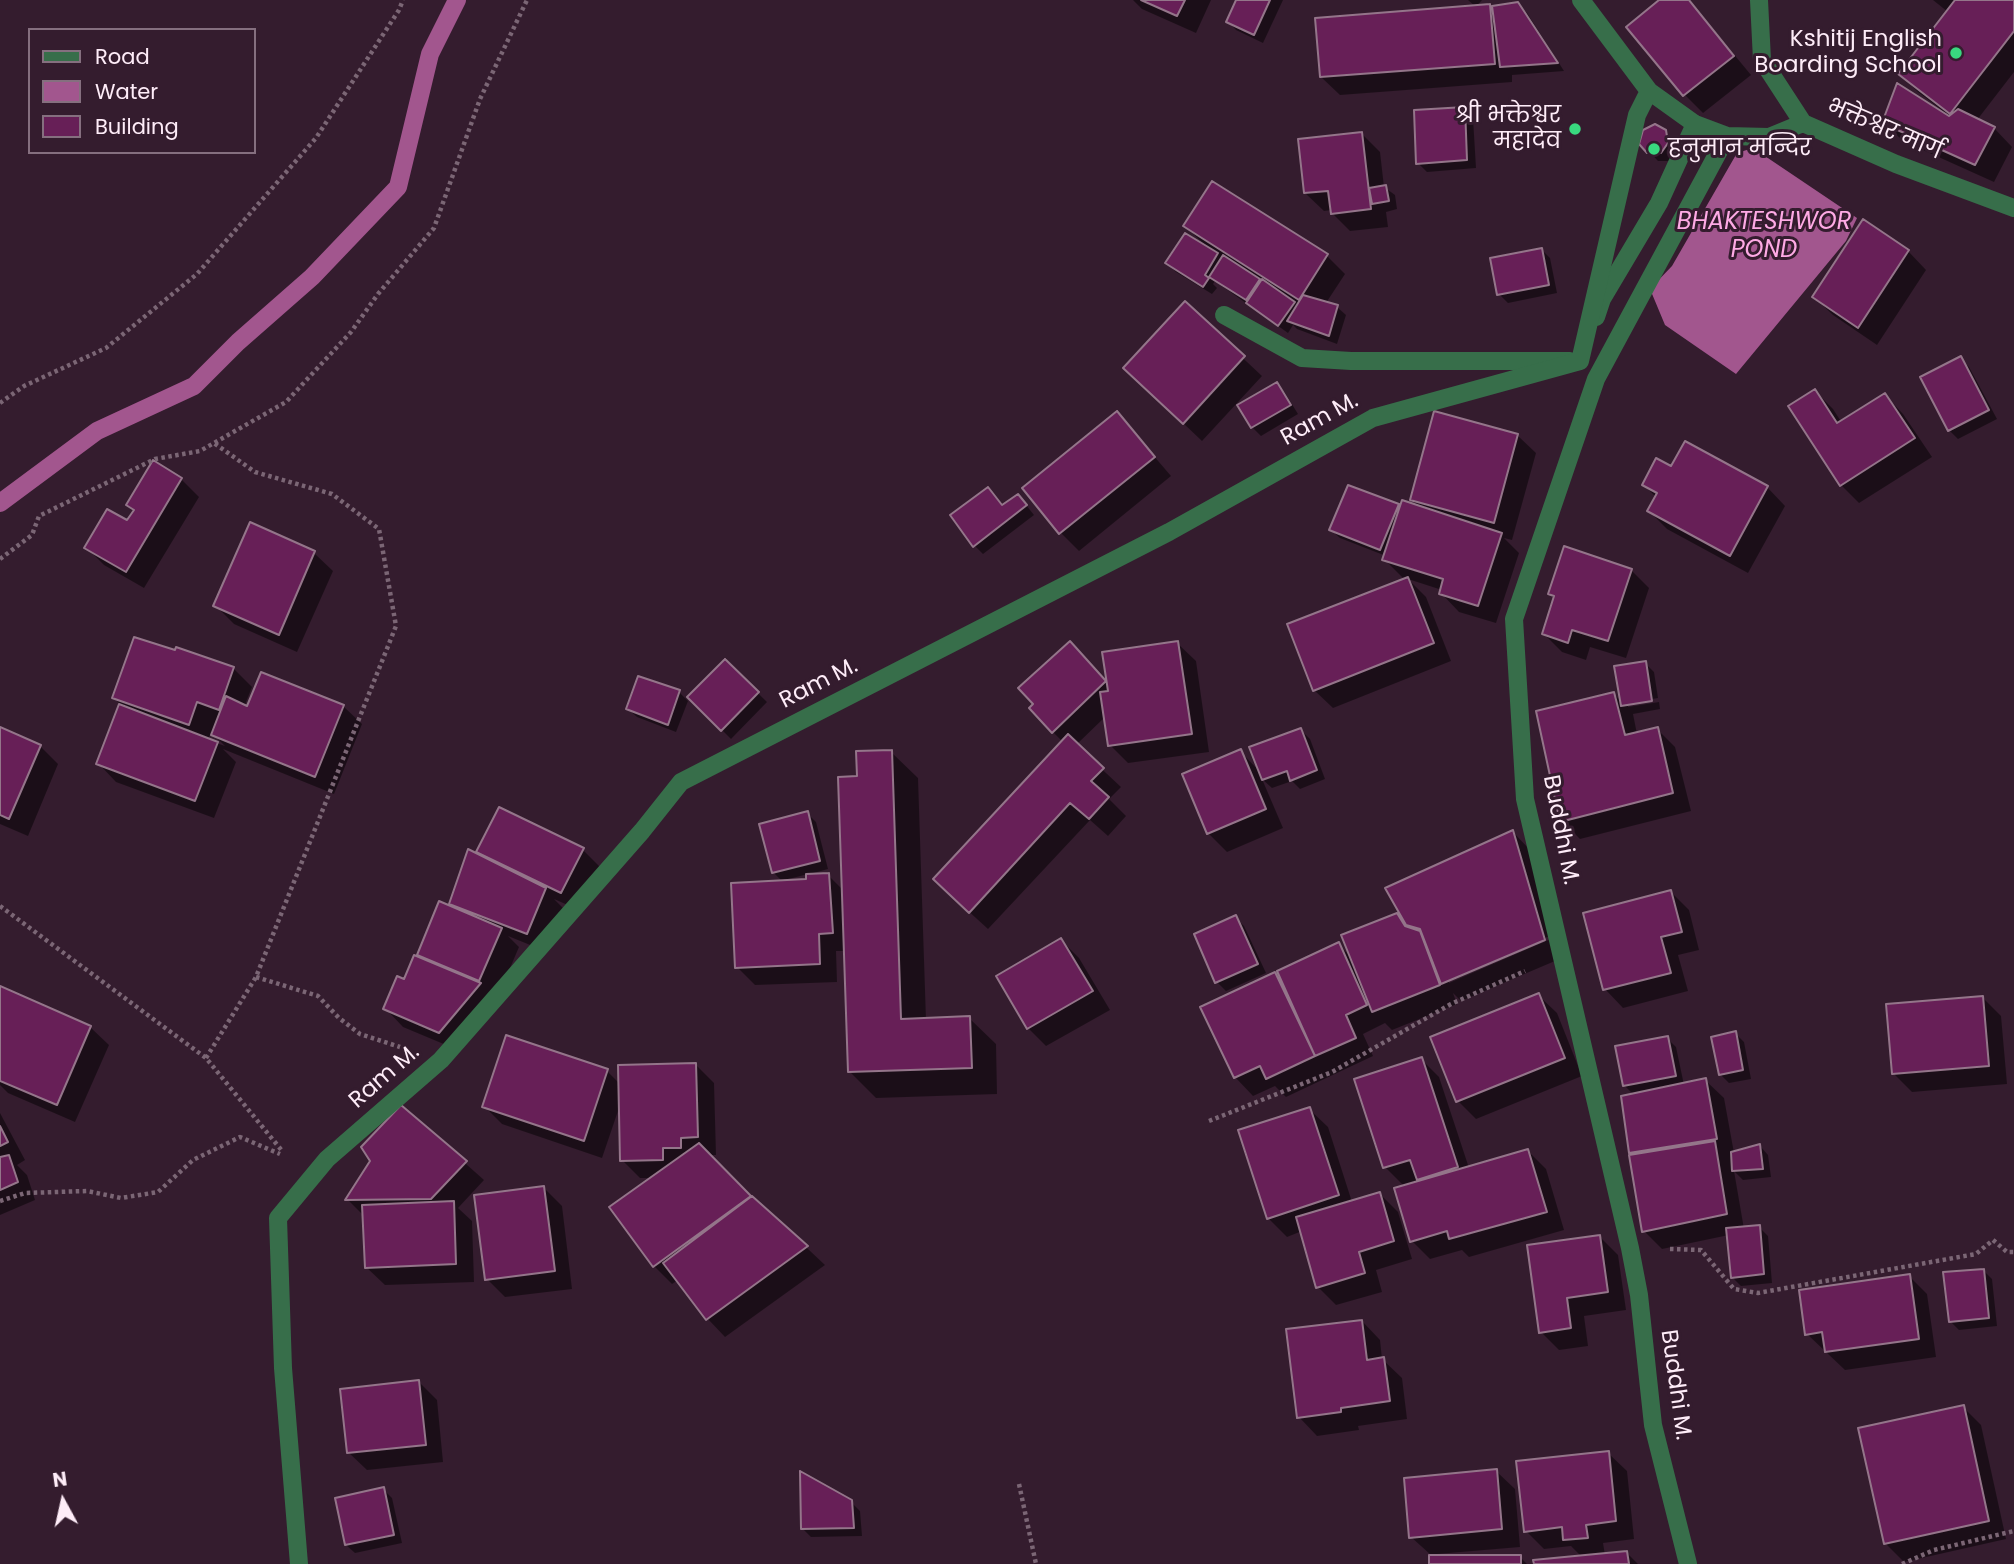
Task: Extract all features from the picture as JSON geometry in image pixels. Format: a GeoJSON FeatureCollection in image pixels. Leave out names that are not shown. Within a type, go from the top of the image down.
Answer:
{"type":"FeatureCollection","features":[{"type":"Feature","properties":{"kind":"street","name":"भक्तेश्वर मार्ग"},"geometry":{"type":"LineString","coordinates":[[1581,0],[1650,91],[1695,124],[1727,136],[1769,137],[1803,123],[1896,164],[2014,208]]}},
{"type":"Feature","properties":{"kind":"street"},"geometry":{"type":"LineString","coordinates":[[1759,0],[1762,60],[1803,123]]}},
{"type":"Feature","properties":{"kind":"street"},"geometry":{"type":"LineString","coordinates":[[1580,360],[1637,115],[1650,91]]}},
{"type":"Feature","properties":{"kind":"street"},"geometry":{"type":"LineString","coordinates":[[1580,360],[1602,299],[1660,203],[1695,124]]}},
{"type":"Feature","properties":{"kind":"street","name":"Buddhi M."},"geometry":{"type":"LineString","coordinates":[[1688,1564],[1653,1425],[1639,1296],[1630,1248],[1525,799],[1514,619],[1596,379],[1727,136]]}},
{"type":"Feature","properties":{"kind":"street"},"geometry":{"type":"LineString","coordinates":[[1224,315],[1302,358],[1351,361],[1580,360]]}},
{"type":"Feature","properties":{"kind":"street","name":"Ram M."},"geometry":{"type":"LineString","coordinates":[[299,1564],[283,1368],[278,1218],[327,1159],[441,1060],[642,831],[681,782],[1169,532],[1373,418],[1580,360]]}},
{"type":"Feature","properties":{"kind":"path"},"geometry":{"type":"LineString","coordinates":[[0,403],[24,386],[106,348],[197,274],[316,138],[399,10],[402,0]]}},
{"type":"Feature","properties":{"kind":"path"},"geometry":{"type":"LineString","coordinates":[[0,559],[33,535],[39,516],[155,459],[200,451],[286,402],[351,332],[378,294],[434,228],[480,99],[527,0]]}},
{"type":"Feature","properties":{"kind":"path"},"geometry":{"type":"LineString","coordinates":[[206,1058],[256,977],[396,626],[379,529],[332,494],[255,472],[214,443]]}},
{"type":"Feature","properties":{"kind":"path"},"geometry":{"type":"LineString","coordinates":[[0,906],[206,1058],[288,1157],[240,1137],[192,1160],[158,1192],[121,1198],[87,1191],[25,1193],[0,1201]]}},
{"type":"Feature","properties":{"kind":"path"},"geometry":{"type":"LineString","coordinates":[[1209,1121],[1332,1072],[1451,1004],[1561,955]]}},
{"type":"Feature","properties":{"kind":"path"},"geometry":{"type":"LineString","coordinates":[[256,977],[318,996],[339,1018],[360,1034],[441,1060]]}},
{"type":"Feature","properties":{"kind":"path"},"geometry":{"type":"LineString","coordinates":[[1630,1248],[1701,1250],[1734,1289],[1758,1293],[1976,1254],[1993,1240],[2007,1252],[2014,1252]]}},
{"type":"Feature","properties":{"kind":"path"},"geometry":{"type":"LineString","coordinates":[[1019,1484],[1036,1564]]}},
{"type":"Feature","properties":{"kind":"path"},"geometry":{"type":"LineString","coordinates":[[1902,1564],[1934,1550],[2014,1531]]}},
{"type":"Feature","properties":{"kind":"water","name":"BHAKTESHWOR POND"},"geometry":{"type":"Polygon","coordinates":[[[1753,148],[1857,218],[1846,241],[1736,374],[1665,325],[1650,289],[1672,266],[1737,153],[1753,148]]]}},
{"type":"Feature","properties":{"kind":"building"},"geometry":{"type":"Polygon","coordinates":[[[1141,0],[1185,0],[1177,16],[1141,0]]]}},
{"type":"Feature","properties":{"kind":"building"},"geometry":{"type":"Polygon","coordinates":[[[1236,0],[1270,0],[1254,35],[1226,22],[1236,0]]]}},
{"type":"Feature","properties":{"kind":"building"},"geometry":{"type":"Polygon","coordinates":[[[1659,0],[1689,0],[1734,56],[1683,96],[1626,27],[1659,0]]]}},
{"type":"Feature","properties":{"kind":"building","name":"Kshitij English Boarding School"},"geometry":{"type":"Polygon","coordinates":[[[1955,0],[2014,0],[2014,31],[1950,114],[1898,74],[1955,0]]]}},
{"type":"Feature","properties":{"kind":"building"},"geometry":{"type":"Polygon","coordinates":[[[1518,2],[1558,63],[1500,67],[1492,6],[1518,2]]]}},
{"type":"Feature","properties":{"kind":"building"},"geometry":{"type":"Polygon","coordinates":[[[1490,4],[1495,64],[1320,77],[1315,18],[1490,4]]]}},
{"type":"Feature","properties":{"kind":"building"},"geometry":{"type":"Polygon","coordinates":[[[1897,83],[1949,116],[1958,109],[1995,127],[1975,165],[1882,123],[1897,83]]]}},
{"type":"Feature","properties":{"kind":"building"},"geometry":{"type":"Polygon","coordinates":[[[1465,107],[1467,160],[1416,164],[1414,110],[1465,107]]]}},
{"type":"Feature","properties":{"kind":"building"},"geometry":{"type":"Polygon","coordinates":[[[1655,124],[1666,130],[1668,143],[1661,153],[1647,153],[1639,144],[1643,130],[1655,124]]]}},
{"type":"Feature","properties":{"kind":"building"},"geometry":{"type":"Polygon","coordinates":[[[1362,132],[1371,209],[1331,214],[1328,191],[1304,193],[1298,139],[1362,132]]]}},
{"type":"Feature","properties":{"kind":"building"},"geometry":{"type":"Polygon","coordinates":[[[1212,181],[1328,254],[1299,300],[1183,226],[1212,181]]]}},
{"type":"Feature","properties":{"kind":"building"},"geometry":{"type":"Polygon","coordinates":[[[1386,185],[1389,201],[1372,204],[1369,188],[1386,185]]]}},
{"type":"Feature","properties":{"kind":"building"},"geometry":{"type":"Polygon","coordinates":[[[1863,219],[1909,250],[1858,328],[1812,297],[1863,219]]]}},
{"type":"Feature","properties":{"kind":"building"},"geometry":{"type":"Polygon","coordinates":[[[1185,233],[1218,253],[1205,275],[1209,278],[1203,287],[1165,263],[1185,233]]]}},
{"type":"Feature","properties":{"kind":"building"},"geometry":{"type":"Polygon","coordinates":[[[1542,248],[1549,285],[1497,295],[1490,258],[1542,248]]]}},
{"type":"Feature","properties":{"kind":"building"},"geometry":{"type":"Polygon","coordinates":[[[1223,255],[1260,279],[1246,300],[1209,277],[1223,255]]]}},
{"type":"Feature","properties":{"kind":"building"},"geometry":{"type":"Polygon","coordinates":[[[1262,279],[1295,302],[1278,326],[1246,303],[1262,279]]]}},
{"type":"Feature","properties":{"kind":"building"},"geometry":{"type":"Polygon","coordinates":[[[1303,295],[1338,305],[1329,336],[1287,321],[1303,295]]]}},
{"type":"Feature","properties":{"kind":"building"},"geometry":{"type":"Polygon","coordinates":[[[1185,301],[1245,356],[1183,424],[1123,368],[1185,301]]]}},
{"type":"Feature","properties":{"kind":"building"},"geometry":{"type":"Polygon","coordinates":[[[1961,356],[1989,410],[1948,431],[1920,377],[1961,356]]]}},
{"type":"Feature","properties":{"kind":"building"},"geometry":{"type":"Polygon","coordinates":[[[1277,382],[1291,405],[1251,428],[1237,405],[1277,382]]]}},
{"type":"Feature","properties":{"kind":"building"},"geometry":{"type":"Polygon","coordinates":[[[1815,389],[1837,423],[1885,393],[1915,438],[1840,486],[1788,406],[1815,389]]]}},
{"type":"Feature","properties":{"kind":"building"},"geometry":{"type":"Polygon","coordinates":[[[1117,411],[1155,457],[1059,534],[1022,488],[1117,411]]]}},
{"type":"Feature","properties":{"kind":"building"},"geometry":{"type":"Polygon","coordinates":[[[1434,411],[1518,434],[1494,523],[1410,500],[1434,411]]]}},
{"type":"Feature","properties":{"kind":"building"},"geometry":{"type":"Polygon","coordinates":[[[1685,441],[1768,486],[1730,556],[1647,511],[1657,493],[1642,485],[1656,458],[1671,466],[1685,441]]]}},
{"type":"Feature","properties":{"kind":"building"},"geometry":{"type":"Polygon","coordinates":[[[153,460],[182,478],[126,572],[84,548],[107,509],[127,520],[134,510],[126,505],[153,460]]]}},
{"type":"Feature","properties":{"kind":"building"},"geometry":{"type":"Polygon","coordinates":[[[1348,485],[1399,504],[1380,550],[1329,530],[1348,485]]]}},
{"type":"Feature","properties":{"kind":"building"},"geometry":{"type":"Polygon","coordinates":[[[988,487],[1002,505],[1018,494],[1027,505],[973,547],[950,515],[988,487]]]}},
{"type":"Feature","properties":{"kind":"building"},"geometry":{"type":"Polygon","coordinates":[[[1402,500],[1502,533],[1478,606],[1439,594],[1443,579],[1382,560],[1402,500]]]}},
{"type":"Feature","properties":{"kind":"building"},"geometry":{"type":"Polygon","coordinates":[[[250,522],[315,551],[279,635],[213,606],[250,522]]]}},
{"type":"Feature","properties":{"kind":"building"},"geometry":{"type":"Polygon","coordinates":[[[1564,546],[1632,569],[1608,641],[1572,630],[1568,643],[1542,634],[1554,596],[1548,594],[1564,546]]]}},
{"type":"Feature","properties":{"kind":"building"},"geometry":{"type":"Polygon","coordinates":[[[1408,577],[1434,643],[1313,691],[1287,624],[1408,577]]]}},
{"type":"Feature","properties":{"kind":"building"},"geometry":{"type":"Polygon","coordinates":[[[134,637],[175,650],[176,647],[234,667],[219,710],[197,702],[189,725],[112,698],[134,637]]]}},
{"type":"Feature","properties":{"kind":"building"},"geometry":{"type":"Polygon","coordinates":[[[1070,641],[1106,681],[1052,733],[1029,708],[1033,704],[1018,688],[1070,641]]]}},
{"type":"Feature","properties":{"kind":"building"},"geometry":{"type":"Polygon","coordinates":[[[1178,641],[1192,734],[1108,746],[1100,692],[1108,691],[1102,652],[1178,641]]]}},
{"type":"Feature","properties":{"kind":"building"},"geometry":{"type":"Polygon","coordinates":[[[725,659],[759,692],[721,731],[687,697],[725,659]]]}},
{"type":"Feature","properties":{"kind":"building"},"geometry":{"type":"Polygon","coordinates":[[[1646,661],[1652,701],[1621,706],[1614,666],[1646,661]]]}},
{"type":"Feature","properties":{"kind":"building"},"geometry":{"type":"Polygon","coordinates":[[[261,672],[344,705],[315,777],[211,735],[226,696],[247,706],[261,672]]]}},
{"type":"Feature","properties":{"kind":"building"},"geometry":{"type":"Polygon","coordinates":[[[638,676],[680,690],[668,725],[626,709],[638,676]]]}},
{"type":"Feature","properties":{"kind":"building"},"geometry":{"type":"Polygon","coordinates":[[[1614,692],[1625,735],[1658,727],[1673,793],[1560,822],[1536,711],[1614,692]]]}},
{"type":"Feature","properties":{"kind":"building"},"geometry":{"type":"Polygon","coordinates":[[[119,704],[218,742],[195,801],[96,764],[119,704]]]}},
{"type":"Feature","properties":{"kind":"building"},"geometry":{"type":"Polygon","coordinates":[[[0,727],[41,745],[9,819],[0,815],[0,727]]]}},
{"type":"Feature","properties":{"kind":"building"},"geometry":{"type":"Polygon","coordinates":[[[1301,728],[1317,770],[1290,781],[1287,771],[1262,780],[1249,747],[1301,728]]]}},
{"type":"Feature","properties":{"kind":"building"},"geometry":{"type":"Polygon","coordinates":[[[1068,734],[1104,768],[1091,781],[1109,797],[1089,819],[1070,803],[969,913],[933,879],[1068,734]]]}},
{"type":"Feature","properties":{"kind":"building"},"geometry":{"type":"Polygon","coordinates":[[[1241,749],[1266,809],[1207,834],[1182,774],[1241,749]]]}},
{"type":"Feature","properties":{"kind":"building"},"geometry":{"type":"Polygon","coordinates":[[[892,750],[901,1019],[970,1016],[972,1068],[848,1072],[838,777],[857,776],[856,751],[892,750]]]}},
{"type":"Feature","properties":{"kind":"building"},"geometry":{"type":"Polygon","coordinates":[[[499,807],[584,848],[561,893],[476,852],[499,807]]]}},
{"type":"Feature","properties":{"kind":"building"},"geometry":{"type":"Polygon","coordinates":[[[808,811],[820,861],[772,873],[759,824],[808,811]]]}},
{"type":"Feature","properties":{"kind":"building"},"geometry":{"type":"Polygon","coordinates":[[[1513,830],[1545,940],[1441,984],[1420,929],[1406,925],[1385,888],[1513,830]]]}},
{"type":"Feature","properties":{"kind":"building"},"geometry":{"type":"Polygon","coordinates":[[[468,849],[546,888],[527,934],[449,904],[468,849]]]}},
{"type":"Feature","properties":{"kind":"building"},"geometry":{"type":"Polygon","coordinates":[[[829,873],[833,933],[819,934],[820,964],[735,968],[731,883],[806,879],[806,874],[829,873]]]}},
{"type":"Feature","properties":{"kind":"building"},"geometry":{"type":"Polygon","coordinates":[[[1671,890],[1682,932],[1661,937],[1671,973],[1603,990],[1583,913],[1671,890]]]}},
{"type":"Feature","properties":{"kind":"building"},"geometry":{"type":"Polygon","coordinates":[[[439,901],[502,928],[479,981],[417,955],[439,901]]]}},
{"type":"Feature","properties":{"kind":"building"},"geometry":{"type":"Polygon","coordinates":[[[1397,913],[1405,926],[1420,931],[1440,985],[1372,1012],[1341,935],[1397,913]]]}},
{"type":"Feature","properties":{"kind":"building"},"geometry":{"type":"Polygon","coordinates":[[[1236,915],[1258,964],[1215,983],[1194,934],[1236,915]]]}},
{"type":"Feature","properties":{"kind":"building"},"geometry":{"type":"Polygon","coordinates":[[[1061,938],[1093,991],[1027,1029],[996,976],[1061,938]]]}},
{"type":"Feature","properties":{"kind":"building"},"geometry":{"type":"Polygon","coordinates":[[[1339,942],[1367,1005],[1346,1015],[1356,1038],[1315,1056],[1277,971],[1339,942]]]}},
{"type":"Feature","properties":{"kind":"building"},"geometry":{"type":"Polygon","coordinates":[[[414,955],[481,983],[439,1033],[383,1009],[397,976],[404,979],[414,955]]]}},
{"type":"Feature","properties":{"kind":"building"},"geometry":{"type":"Polygon","coordinates":[[[1275,972],[1315,1056],[1266,1079],[1260,1066],[1234,1078],[1200,1007],[1275,972]]]}},
{"type":"Feature","properties":{"kind":"building"},"geometry":{"type":"Polygon","coordinates":[[[0,986],[91,1026],[57,1105],[0,1081],[0,986]]]}},
{"type":"Feature","properties":{"kind":"building"},"geometry":{"type":"Polygon","coordinates":[[[1539,993],[1565,1058],[1456,1102],[1430,1037],[1539,993]]]}},
{"type":"Feature","properties":{"kind":"building"},"geometry":{"type":"Polygon","coordinates":[[[1983,996],[1989,1066],[1892,1074],[1886,1004],[1983,996]]]}},
{"type":"Feature","properties":{"kind":"building"},"geometry":{"type":"Polygon","coordinates":[[[1736,1031],[1743,1070],[1719,1075],[1711,1037],[1736,1031]]]}},
{"type":"Feature","properties":{"kind":"building"},"geometry":{"type":"Polygon","coordinates":[[[506,1035],[608,1069],[584,1141],[482,1107],[506,1035]]]}},
{"type":"Feature","properties":{"kind":"building"},"geometry":{"type":"Polygon","coordinates":[[[1668,1036],[1676,1076],[1623,1086],[1615,1046],[1668,1036]]]}},
{"type":"Feature","properties":{"kind":"building"},"geometry":{"type":"Polygon","coordinates":[[[1422,1057],[1458,1167],[1417,1180],[1410,1160],[1383,1168],[1354,1079],[1422,1057]]]}},
{"type":"Feature","properties":{"kind":"building"},"geometry":{"type":"Polygon","coordinates":[[[696,1063],[698,1137],[681,1138],[681,1148],[663,1148],[663,1160],[620,1161],[618,1065],[696,1063]]]}},
{"type":"Feature","properties":{"kind":"building"},"geometry":{"type":"Polygon","coordinates":[[[1706,1078],[1717,1139],[1629,1153],[1621,1096],[1706,1078]]]}},
{"type":"Feature","properties":{"kind":"building"},"geometry":{"type":"Polygon","coordinates":[[[401,1105],[467,1161],[431,1199],[345,1200],[370,1161],[361,1147],[401,1105]]]}},
{"type":"Feature","properties":{"kind":"building"},"geometry":{"type":"Polygon","coordinates":[[[1310,1107],[1339,1195],[1267,1219],[1238,1130],[1310,1107]]]}},
{"type":"Feature","properties":{"kind":"building"},"geometry":{"type":"Polygon","coordinates":[[[0,1126],[8,1142],[0,1146],[0,1126]]]}},
{"type":"Feature","properties":{"kind":"building"},"geometry":{"type":"Polygon","coordinates":[[[1715,1141],[1727,1214],[1642,1232],[1629,1155],[1715,1141]]]}},
{"type":"Feature","properties":{"kind":"building"},"geometry":{"type":"Polygon","coordinates":[[[699,1143],[751,1196],[653,1267],[609,1207],[699,1143]]]}},
{"type":"Feature","properties":{"kind":"building"},"geometry":{"type":"Polygon","coordinates":[[[1760,1144],[1763,1169],[1732,1171],[1731,1152],[1760,1144]]]}},
{"type":"Feature","properties":{"kind":"building"},"geometry":{"type":"Polygon","coordinates":[[[1528,1149],[1547,1212],[1449,1239],[1447,1231],[1410,1242],[1394,1188],[1528,1149]]]}},
{"type":"Feature","properties":{"kind":"building"},"geometry":{"type":"Polygon","coordinates":[[[9,1155],[18,1182],[0,1190],[0,1157],[9,1155]]]}},
{"type":"Feature","properties":{"kind":"building"},"geometry":{"type":"Polygon","coordinates":[[[544,1186],[555,1271],[485,1280],[474,1195],[544,1186]]]}},
{"type":"Feature","properties":{"kind":"building"},"geometry":{"type":"Polygon","coordinates":[[[1380,1192],[1394,1241],[1359,1252],[1365,1273],[1316,1288],[1296,1217],[1380,1192]]]}},
{"type":"Feature","properties":{"kind":"building"},"geometry":{"type":"Polygon","coordinates":[[[752,1196],[808,1246],[706,1320],[663,1263],[752,1196]]]}},
{"type":"Feature","properties":{"kind":"building"},"geometry":{"type":"Polygon","coordinates":[[[454,1201],[456,1264],[365,1268],[362,1205],[454,1201]]]}},
{"type":"Feature","properties":{"kind":"building"},"geometry":{"type":"Polygon","coordinates":[[[1760,1225],[1764,1274],[1731,1278],[1726,1228],[1760,1225]]]}},
{"type":"Feature","properties":{"kind":"building"},"geometry":{"type":"Polygon","coordinates":[[[1600,1235],[1608,1292],[1567,1298],[1571,1328],[1539,1333],[1527,1245],[1600,1235]]]}},
{"type":"Feature","properties":{"kind":"building"},"geometry":{"type":"Polygon","coordinates":[[[1984,1269],[1989,1318],[1949,1322],[1943,1272],[1984,1269]]]}},
{"type":"Feature","properties":{"kind":"building"},"geometry":{"type":"Polygon","coordinates":[[[1910,1274],[1919,1339],[1825,1352],[1822,1332],[1805,1335],[1799,1290],[1910,1274]]]}},
{"type":"Feature","properties":{"kind":"building"},"geometry":{"type":"Polygon","coordinates":[[[1362,1320],[1367,1360],[1384,1357],[1390,1401],[1297,1418],[1286,1329],[1362,1320]]]}},
{"type":"Feature","properties":{"kind":"building"},"geometry":{"type":"Polygon","coordinates":[[[419,1380],[426,1445],[347,1453],[340,1389],[419,1380]]]}},
{"type":"Feature","properties":{"kind":"building"},"geometry":{"type":"Polygon","coordinates":[[[1964,1405],[1989,1521],[1884,1544],[1858,1428],[1964,1405]]]}},
{"type":"Feature","properties":{"kind":"building"},"geometry":{"type":"Polygon","coordinates":[[[1609,1451],[1616,1521],[1586,1525],[1588,1538],[1563,1540],[1562,1527],[1524,1532],[1516,1461],[1609,1451]]]}},
{"type":"Feature","properties":{"kind":"building"},"geometry":{"type":"Polygon","coordinates":[[[1497,1469],[1502,1529],[1409,1538],[1404,1478],[1497,1469]]]}},
{"type":"Feature","properties":{"kind":"building"},"geometry":{"type":"Polygon","coordinates":[[[800,1471],[852,1500],[854,1528],[801,1529],[800,1471]]]}},
{"type":"Feature","properties":{"kind":"building"},"geometry":{"type":"Polygon","coordinates":[[[384,1487],[394,1535],[345,1545],[335,1498],[384,1487]]]}},
{"type":"Feature","properties":{"kind":"building"},"geometry":{"type":"Polygon","coordinates":[[[1627,1551],[1629,1564],[1534,1564],[1533,1560],[1627,1551]]]}},
{"type":"Feature","properties":{"kind":"building"},"geometry":{"type":"Polygon","coordinates":[[[1429,1555],[1521,1555],[1521,1564],[1429,1564],[1429,1555]]]}},
{"type":"Feature","properties":{"kind":"waterway"},"geometry":{"type":"LineString","coordinates":[[0,503],[97,431],[194,386],[238,342],[312,277],[398,187],[430,54],[457,0]]}},
{"type":"Feature","properties":{"kind":"place","name":"Kshitij English Boarding School"},"geometry":{"type":"Point","coordinates":[1956,53]}},
{"type":"Feature","properties":{"kind":"place","name":"श्री भक्तेश्वर महादेव"},"geometry":{"type":"Point","coordinates":[1575,129]}},
{"type":"Feature","properties":{"kind":"place","name":"हनुमान मन्दिर"},"geometry":{"type":"Point","coordinates":[1654,149]}}]}
